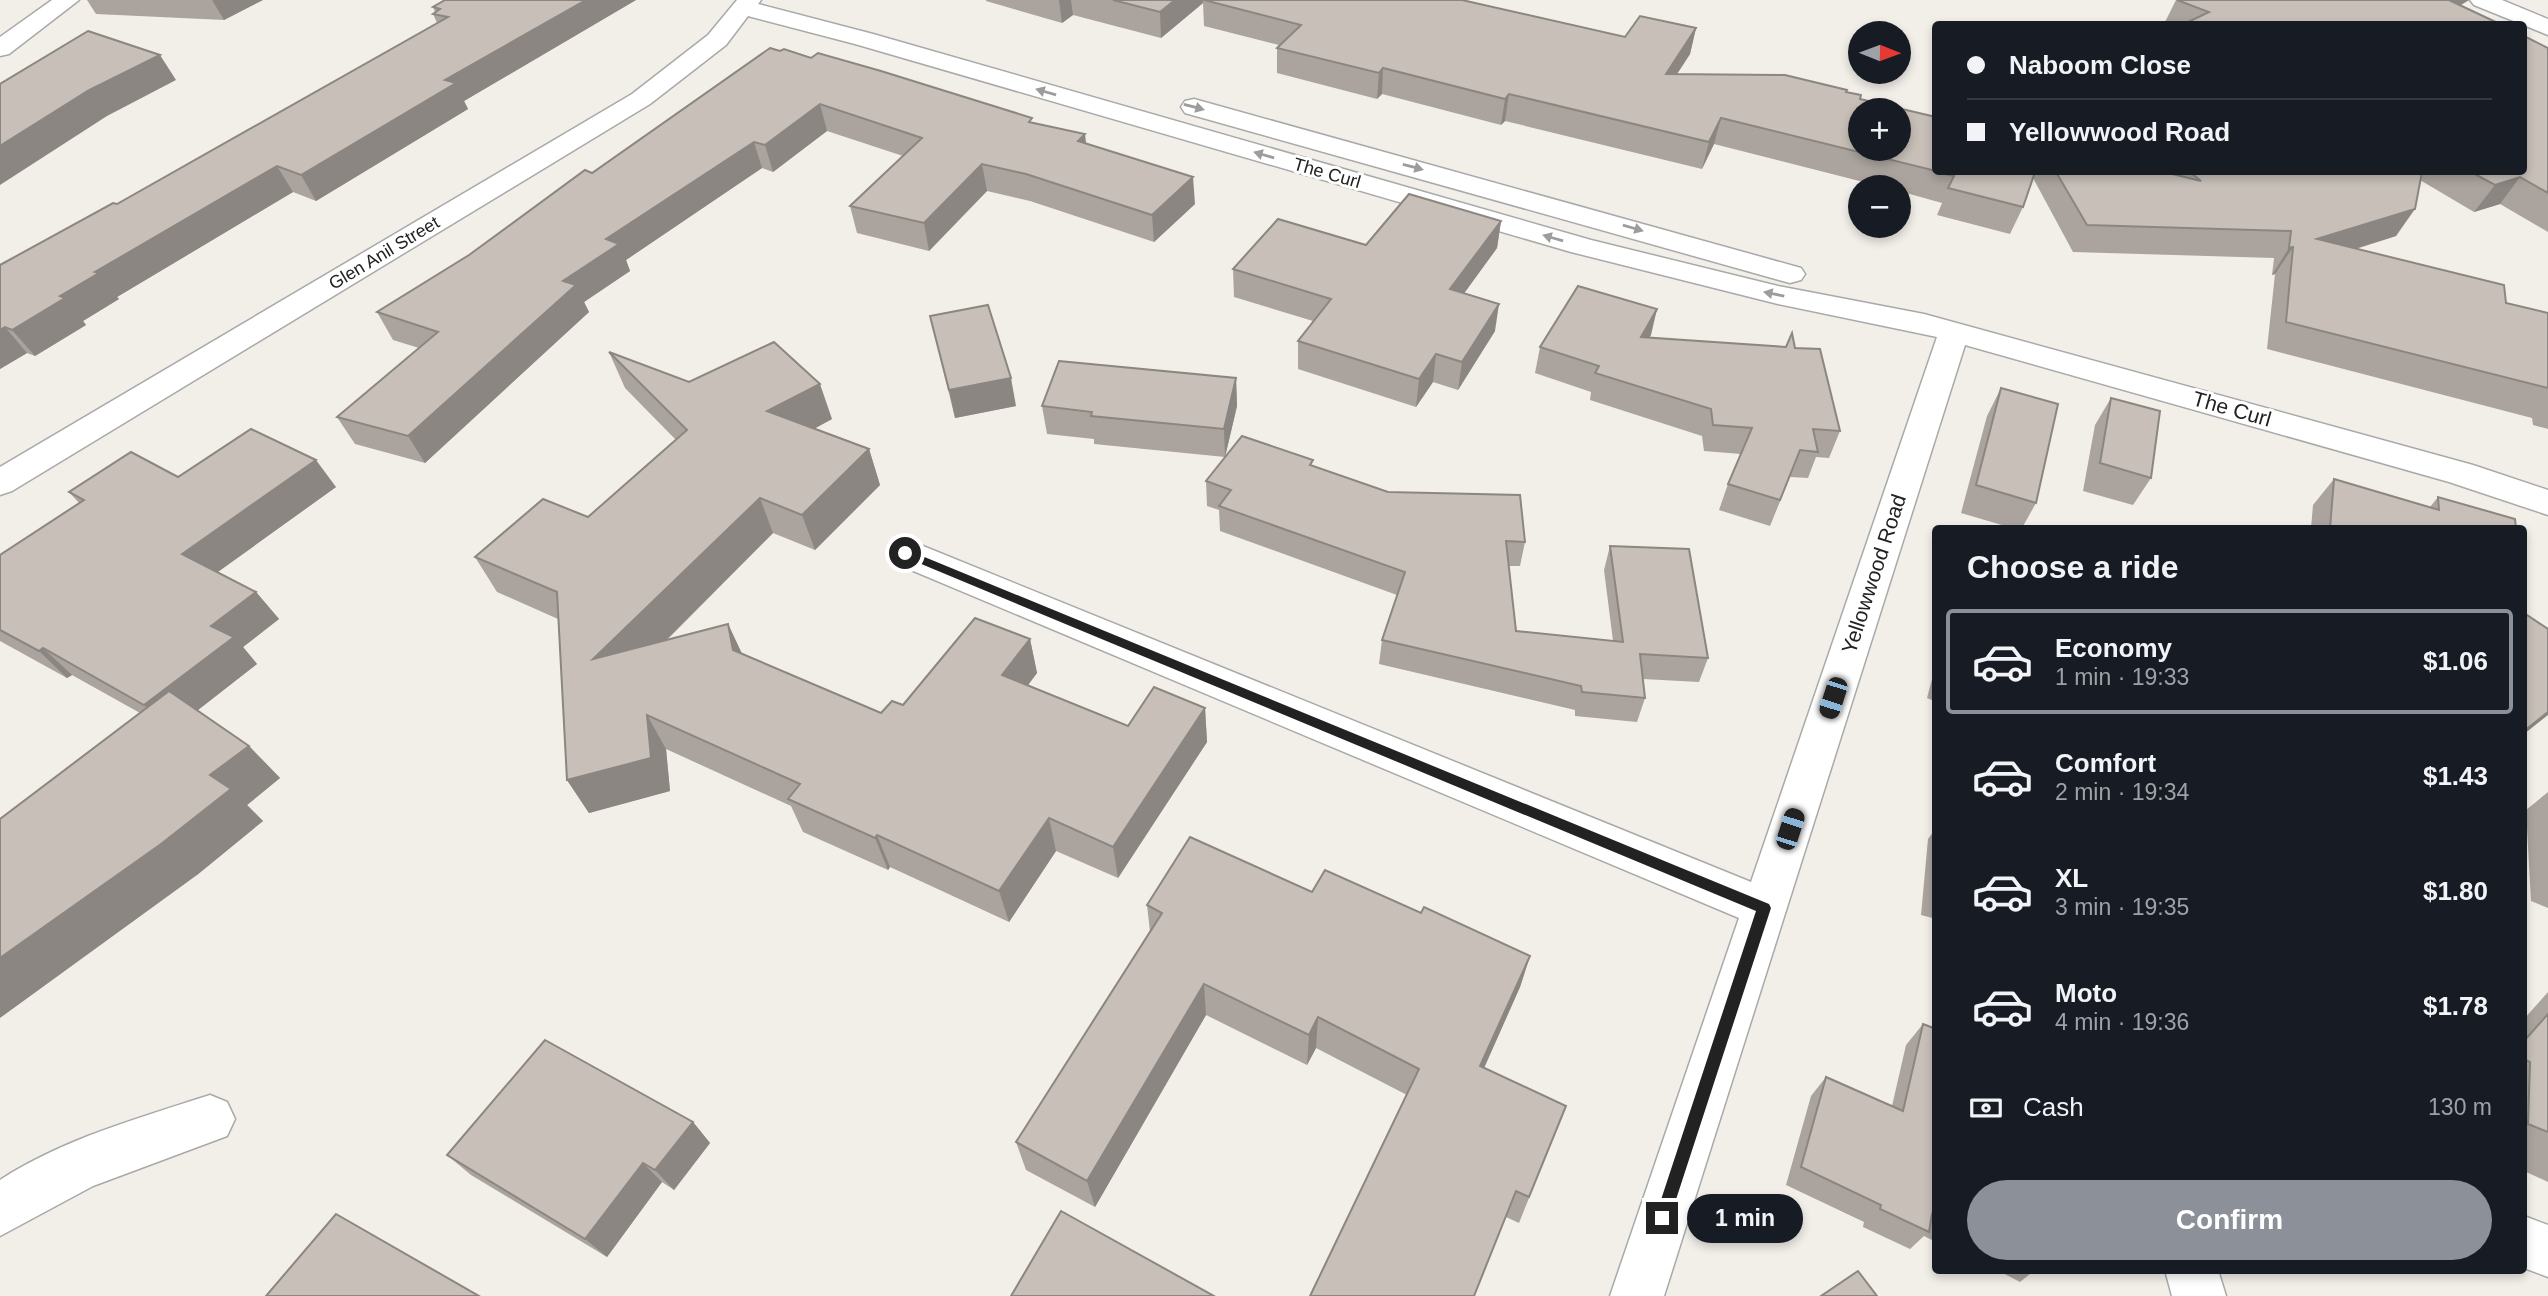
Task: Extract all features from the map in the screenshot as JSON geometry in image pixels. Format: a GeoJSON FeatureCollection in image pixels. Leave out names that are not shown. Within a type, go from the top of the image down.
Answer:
{"type":"FeatureCollection","features":[{"type":"Feature","properties":{"kind":"street"},"geometry":{"type":"LineString","coordinates":[[0,49],[67,0]]}},
{"type":"Feature","properties":{"kind":"street","name":"The Curl"},"geometry":{"type":"LineString","coordinates":[[797,0],[1791,274],[1913,321]]}},
{"type":"Feature","properties":{"kind":"street"},"geometry":{"type":"LineString","coordinates":[[2482,0],[2548,28]]}},
{"type":"Feature","properties":{"kind":"street","name":"The Curl"},"geometry":{"type":"LineString","coordinates":[[746,4],[1594,250],[1755,290],[1913,321],[2461,473],[2548,503]]}},
{"type":"Feature","properties":{"kind":"street","name":"Glen Anil Street"},"geometry":{"type":"LineString","coordinates":[[0,483],[641,99],[717,40],[746,4]]}},
{"type":"Feature","properties":{"kind":"street","name":"Yellowwood Road"},"geometry":{"type":"LineString","coordinates":[[1637,1296],[1954,332]]}},
{"type":"Feature","properties":{"kind":"street"},"geometry":{"type":"LineString","coordinates":[[905,553],[1764,908]]}},
{"type":"Feature","properties":{"kind":"street"},"geometry":{"type":"LineString","coordinates":[[0,1210],[14,1200],[97,1158],[210,1119]]}},
{"type":"Feature","properties":{"kind":"street"},"geometry":{"type":"LineString","coordinates":[[2527,1243],[2548,1251]]}},
{"type":"Feature","properties":{"kind":"street"},"geometry":{"type":"LineString","coordinates":[[2192,1274],[2199,1296]]}},
{"type":"Feature","properties":{"kind":"building"},"geometry":{"type":"Polygon","coordinates":[[[445,0],[586,0],[445,80],[456,83],[301,175],[277,166],[95,272],[99,273],[60,296],[65,298],[12,330],[5,327],[0,330],[0,265],[113,203],[117,204],[448,17],[433,14],[440,9],[433,7],[445,0]]]}},
{"type":"Feature","properties":{"kind":"building"},"geometry":{"type":"Polygon","coordinates":[[[1113,0],[1175,0],[1160,12],[1113,0]]]}},
{"type":"Feature","properties":{"kind":"building"},"geometry":{"type":"Polygon","coordinates":[[[1204,0],[1462,0],[1625,37],[1640,16],[1696,28],[1666,74],[1785,75],[1861,95],[1860,98],[1848,98],[1848,149],[1721,118],[1709,142],[1509,94],[1505,99],[1383,68],[1379,73],[1277,48],[1301,25],[1204,0]]]}},
{"type":"Feature","properties":{"kind":"building"},"geometry":{"type":"Polygon","coordinates":[[[2177,0],[2449,0],[2494,21],[2190,21],[2209,12],[2177,0]]]}},
{"type":"Feature","properties":{"kind":"building"},"geometry":{"type":"Polygon","coordinates":[[[88,31],[160,55],[89,90],[0,146],[0,84],[88,31]]]}},
{"type":"Feature","properties":{"kind":"building"},"geometry":{"type":"Polygon","coordinates":[[[2527,38],[2548,48],[2548,193],[2520,177],[2495,185],[2477,175],[2527,175],[2527,38]]]}},
{"type":"Feature","properties":{"kind":"building"},"geometry":{"type":"Polygon","coordinates":[[[770,48],[780,51],[784,49],[811,58],[818,53],[881,71],[1032,118],[1029,122],[1085,134],[1078,141],[1193,177],[1152,215],[1026,174],[982,164],[924,223],[850,206],[922,138],[820,104],[765,145],[754,142],[606,239],[619,244],[563,281],[576,285],[408,436],[337,417],[438,332],[377,312],[469,255],[585,170],[592,173],[770,48]]]}},
{"type":"Feature","properties":{"kind":"building"},"geometry":{"type":"Polygon","coordinates":[[[1911,111],[1932,116],[1932,170],[1895,161],[1911,161],[1911,111]]]}},
{"type":"Feature","properties":{"kind":"building"},"geometry":{"type":"Polygon","coordinates":[[[1950,175],[2034,175],[2023,207],[1948,188],[1954,176],[1950,175]]]}},
{"type":"Feature","properties":{"kind":"building"},"geometry":{"type":"Polygon","coordinates":[[[2058,175],[2176,175],[2201,181],[2194,175],[2421,175],[2415,209],[2317,239],[2504,285],[2506,303],[2548,313],[2548,388],[2286,322],[2293,247],[2289,248],[2291,231],[2087,225],[2058,175]]]}},
{"type":"Feature","properties":{"kind":"building"},"geometry":{"type":"Polygon","coordinates":[[[1409,194],[1501,221],[1450,289],[1499,304],[1462,362],[1436,354],[1419,379],[1298,341],[1331,299],[1233,269],[1278,219],[1366,245],[1409,194]]]}},
{"type":"Feature","properties":{"kind":"building"},"geometry":{"type":"Polygon","coordinates":[[[1578,286],[1657,309],[1641,337],[1786,347],[1792,333],[1795,348],[1820,349],[1840,431],[1813,429],[1818,452],[1800,450],[1780,500],[1728,484],[1752,428],[1713,425],[1711,409],[1595,373],[1599,366],[1540,347],[1578,286]]]}},
{"type":"Feature","properties":{"kind":"building"},"geometry":{"type":"Polygon","coordinates":[[[988,305],[1011,378],[949,390],[930,316],[988,305]]]}},
{"type":"Feature","properties":{"kind":"building"},"geometry":{"type":"Polygon","coordinates":[[[774,342],[820,384],[767,411],[869,449],[802,515],[760,498],[593,659],[728,624],[733,650],[881,713],[892,701],[903,705],[975,618],[1030,639],[1002,675],[1128,726],[1154,687],[1205,708],[1113,847],[1049,818],[999,891],[877,835],[875,838],[788,799],[800,784],[647,715],[651,758],[567,780],[557,592],[475,557],[543,499],[588,517],[687,430],[609,352],[689,382],[774,342]]]}},
{"type":"Feature","properties":{"kind":"building"},"geometry":{"type":"Polygon","coordinates":[[[1059,361],[1236,378],[1224,429],[1091,416],[1092,412],[1042,406],[1059,361]]]}},
{"type":"Feature","properties":{"kind":"building"},"geometry":{"type":"Polygon","coordinates":[[[2001,388],[2058,404],[2036,503],[1976,485],[2001,388]]]}},
{"type":"Feature","properties":{"kind":"building"},"geometry":{"type":"Polygon","coordinates":[[[2111,398],[2160,411],[2151,478],[2100,463],[2111,398]]]}},
{"type":"Feature","properties":{"kind":"building"},"geometry":{"type":"Polygon","coordinates":[[[251,429],[316,460],[182,554],[256,592],[211,626],[234,637],[144,705],[43,648],[39,651],[0,630],[0,555],[84,500],[69,492],[131,452],[178,477],[251,429]]]}},
{"type":"Feature","properties":{"kind":"building"},"geometry":{"type":"Polygon","coordinates":[[[1242,436],[1313,460],[1310,465],[1388,492],[1520,495],[1525,542],[1506,541],[1516,631],[1623,642],[1610,546],[1689,549],[1708,658],[1640,654],[1645,698],[1582,692],[1581,686],[1382,640],[1405,572],[1219,506],[1231,490],[1206,481],[1242,436]]]}},
{"type":"Feature","properties":{"kind":"building"},"geometry":{"type":"Polygon","coordinates":[[[2334,479],[2439,510],[2438,497],[2515,519],[2516,525],[2330,525],[2334,479]]]}},
{"type":"Feature","properties":{"kind":"building"},"geometry":{"type":"Polygon","coordinates":[[[2527,615],[2548,629],[2548,712],[2527,729],[2527,615]]]}},
{"type":"Feature","properties":{"kind":"building"},"geometry":{"type":"Polygon","coordinates":[[[169,691],[249,746],[210,775],[231,789],[161,844],[0,958],[0,819],[169,691]]]}},
{"type":"Feature","properties":{"kind":"building"},"geometry":{"type":"Polygon","coordinates":[[[1190,837],[1312,892],[1325,870],[1421,913],[1424,907],[1530,956],[1480,1066],[1566,1106],[1529,1197],[1516,1191],[1474,1296],[1310,1296],[1419,1069],[1318,1017],[1309,1035],[1204,984],[1087,1181],[1016,1142],[1162,913],[1147,905],[1190,837]]]}},
{"type":"Feature","properties":{"kind":"building"},"geometry":{"type":"Polygon","coordinates":[[[2548,1014],[2548,1132],[2528,1124],[2530,1062],[2527,1060],[2527,1038],[2548,1014]]]}},
{"type":"Feature","properties":{"kind":"building"},"geometry":{"type":"Polygon","coordinates":[[[1923,1024],[1932,1027],[1932,1214],[1929,1232],[1880,1209],[1881,1205],[1801,1167],[1826,1077],[1903,1111],[1923,1024]]]}},
{"type":"Feature","properties":{"kind":"building"},"geometry":{"type":"Polygon","coordinates":[[[545,1040],[693,1122],[655,1170],[643,1163],[585,1239],[447,1155],[545,1040]]]}},
{"type":"Feature","properties":{"kind":"building"},"geometry":{"type":"Polygon","coordinates":[[[1061,1211],[1214,1296],[1011,1296],[1061,1211]]]}},
{"type":"Feature","properties":{"kind":"building"},"geometry":{"type":"Polygon","coordinates":[[[336,1214],[479,1296],[266,1296],[336,1214]]]}},
{"type":"Feature","properties":{"kind":"building"},"geometry":{"type":"Polygon","coordinates":[[[1858,1271],[1877,1296],[1821,1296],[1858,1271]]]}},
{"type":"Feature","properties":{"kind":"route"},"geometry":{"type":"LineString","coordinates":[[905,553],[1764,908],[1662,1218]]}}]}
